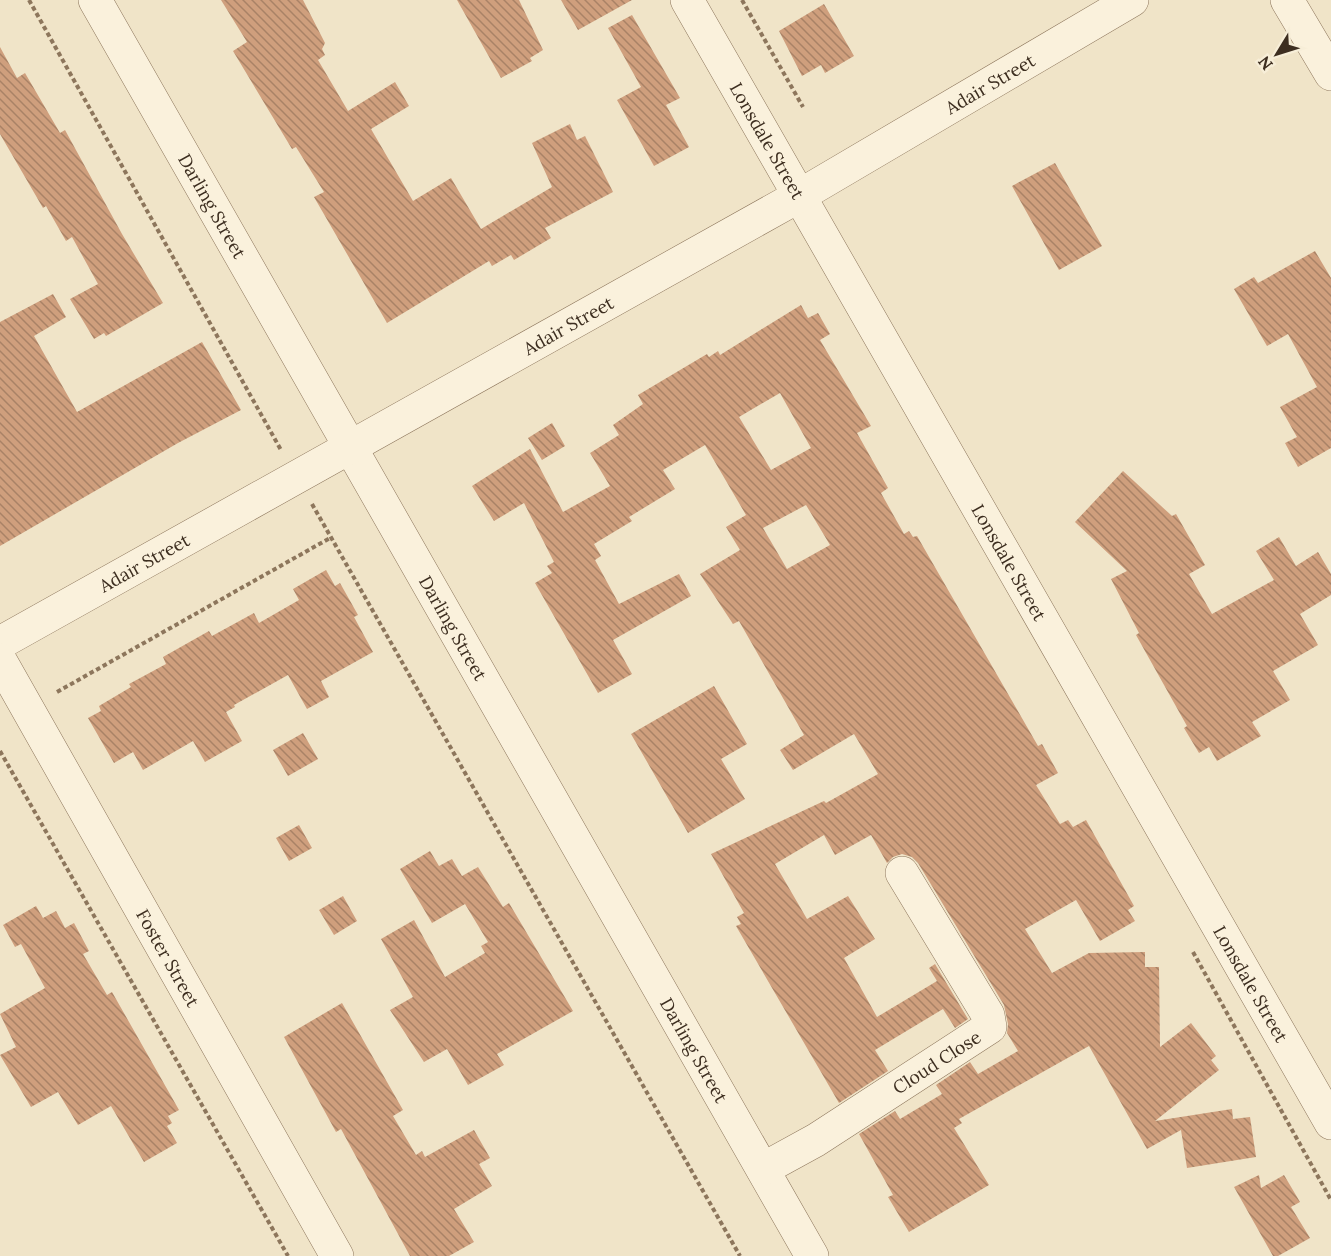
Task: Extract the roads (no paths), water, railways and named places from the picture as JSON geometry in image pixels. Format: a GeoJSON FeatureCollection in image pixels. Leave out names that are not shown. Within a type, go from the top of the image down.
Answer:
{"type":"FeatureCollection","features":[{"type":"Feature","properties":{"kind":"street","name":"Darling Street"},"geometry":{"type":"LineString","coordinates":[[95,0],[812,1256]]}},
{"type":"Feature","properties":{"kind":"street","name":"Lonsdale Street"},"geometry":{"type":"LineString","coordinates":[[687,0],[1331,1123]]}},
{"type":"Feature","properties":{"kind":"street","name":"Adair Street"},"geometry":{"type":"LineString","coordinates":[[0,644],[799,196],[1132,0]]}},
{"type":"Feature","properties":{"kind":"street"},"geometry":{"type":"LineString","coordinates":[[1287,0],[1331,74]]}},
{"type":"Feature","properties":{"kind":"street","name":"Foster Street"},"geometry":{"type":"LineString","coordinates":[[0,660],[337,1256]]}},
{"type":"Feature","properties":{"kind":"street","name":"Cloud Close"},"geometry":{"type":"LineString","coordinates":[[763,1169],[816,1140],[990,1027],[988,1015],[902,873]]}}]}
